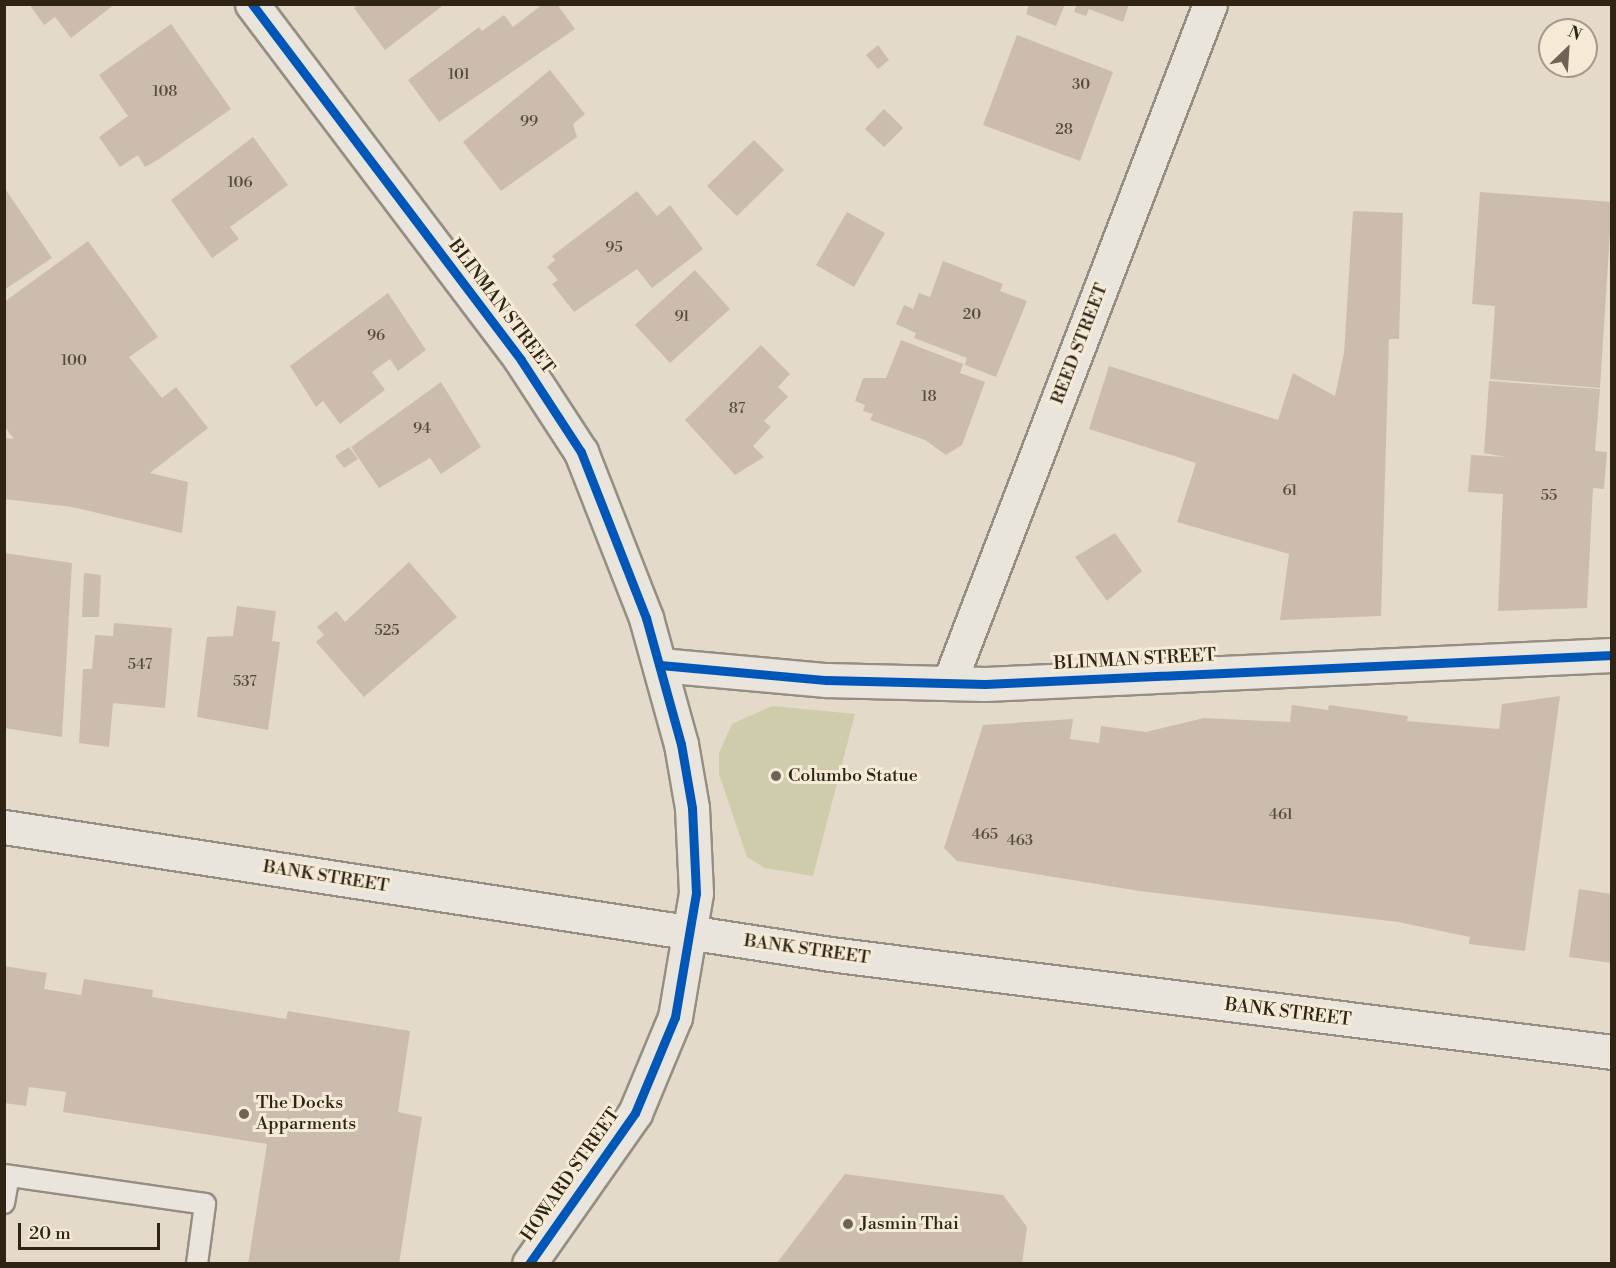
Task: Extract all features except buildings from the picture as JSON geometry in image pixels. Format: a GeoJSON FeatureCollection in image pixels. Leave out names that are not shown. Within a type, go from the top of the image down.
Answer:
{"type":"FeatureCollection","features":[{"type":"Feature","properties":{"kind":"street","name":"BLINMAN STREET"},"geometry":{"type":"LineString","coordinates":[[252,4],[553,405],[604,503],[660,665],[693,807],[692,933]]}},
{"type":"Feature","properties":{"kind":"street","name":"REED STREET"},"geometry":{"type":"LineString","coordinates":[[949,683],[1210,4]]}},
{"type":"Feature","properties":{"kind":"street","name":"BLINMAN STREET"},"geometry":{"type":"LineString","coordinates":[[660,665],[826,680],[949,683],[1611,655]]}},
{"type":"Feature","properties":{"kind":"street","name":"BANK STREET"},"geometry":{"type":"LineString","coordinates":[[4,827],[692,933],[1611,1052]]}},
{"type":"Feature","properties":{"kind":"street","name":"HOWARD STREET"},"geometry":{"type":"LineString","coordinates":[[529,1263],[634,1113],[675,1017],[692,933]]}},
{"type":"Feature","properties":{"kind":"lane"},"geometry":{"type":"LineString","coordinates":[[4,1203],[7,1176],[205,1204],[197,1263]]}},
{"type":"Feature","properties":{"kind":"shaded area"},"geometry":{"type":"Polygon","coordinates":[[[772,706],[855,714],[813,876],[765,868],[747,857],[719,774],[719,753],[732,724],[772,706]]]}},
{"type":"Feature","properties":{"kind":"cycle path"},"geometry":{"type":"LineString","coordinates":[[252,4],[521,360],[581,452],[646,618],[681,744],[692,808],[696,893],[675,1017],[635,1113],[529,1264]]}},
{"type":"Feature","properties":{"kind":"cycle path"},"geometry":{"type":"LineString","coordinates":[[660,665],[826,680],[985,684],[1612,655]]}},
{"type":"Feature","properties":{"kind":"place","name":"Columbo Statue"},"geometry":{"type":"Point","coordinates":[776,776]}},
{"type":"Feature","properties":{"kind":"place","name":"The Docks Apparments"},"geometry":{"type":"Point","coordinates":[244,1114]}},
{"type":"Feature","properties":{"kind":"place","name":"Jasmin Thai"},"geometry":{"type":"Point","coordinates":[848,1224]}}]}
